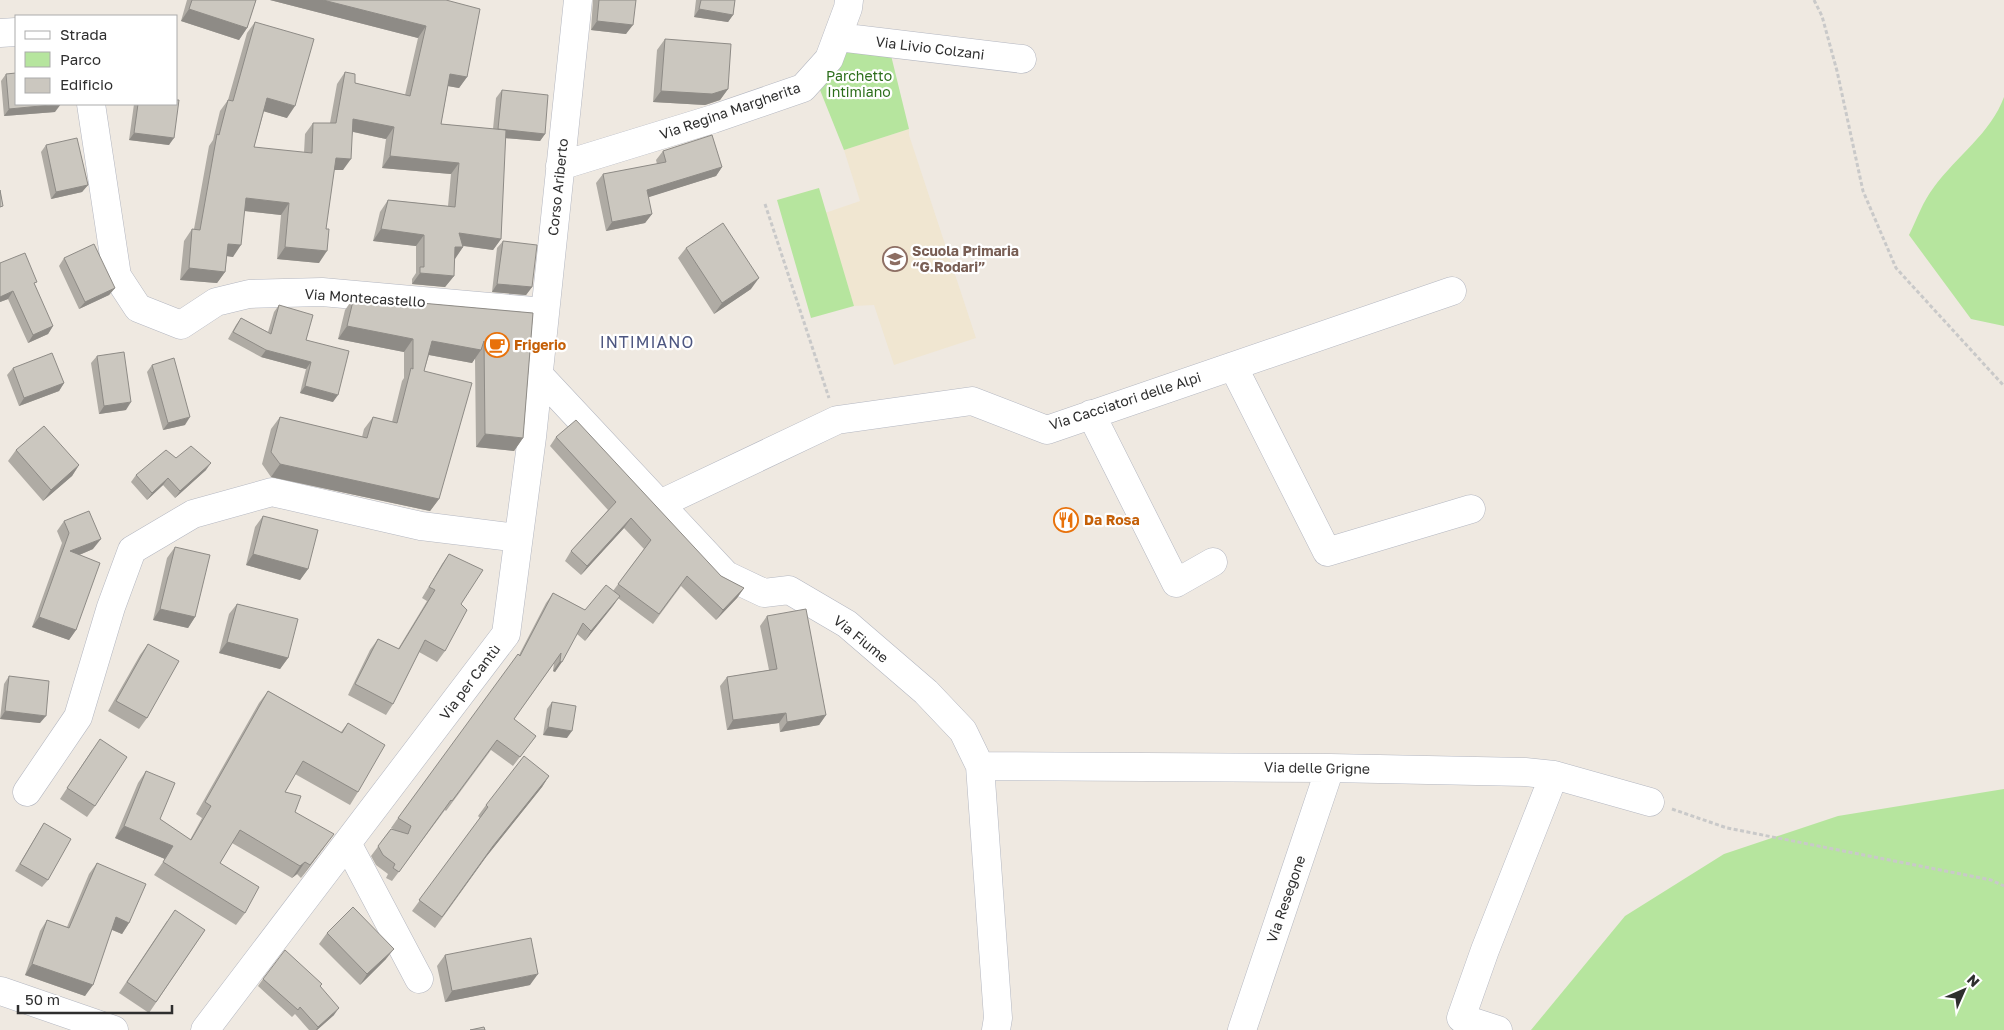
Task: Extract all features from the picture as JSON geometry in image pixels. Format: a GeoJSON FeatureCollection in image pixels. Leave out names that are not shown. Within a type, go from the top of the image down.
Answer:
{"type":"FeatureCollection","features":[{"type":"Feature","properties":{"kind":"street","name":"Corso Ariberto"},"geometry":{"type":"LineString","coordinates":[[538,374],[578,0]]}},
{"type":"Feature","properties":{"kind":"street","name":"Via Regina Margherita"},"geometry":{"type":"LineString","coordinates":[[560,166],[713,119],[803,88],[829,59],[848,8],[849,0]]}},
{"type":"Feature","properties":{"kind":"street"},"geometry":{"type":"LineString","coordinates":[[0,33],[15,32]]}},
{"type":"Feature","properties":{"kind":"street","name":"Via Livio Colzani"},"geometry":{"type":"LineString","coordinates":[[838,37],[1022,58]]}},
{"type":"Feature","properties":{"kind":"street","name":"Via Montecastello"},"geometry":{"type":"LineString","coordinates":[[91,105],[117,276],[138,308],[181,325],[216,302],[249,294],[322,292],[545,312]]}},
{"type":"Feature","properties":{"kind":"street","name":"Via Cacciatori delle Alpi"},"geometry":{"type":"LineString","coordinates":[[660,504],[837,420],[972,401],[1047,430],[1452,291]]}},
{"type":"Feature","properties":{"kind":"street"},"geometry":{"type":"LineString","coordinates":[[1233,366],[1328,552],[1471,509]]}},
{"type":"Feature","properties":{"kind":"street","name":"Via Fiume"},"geometry":{"type":"LineString","coordinates":[[538,374],[726,574],[764,593],[789,590],[846,624],[926,692],[963,731],[980,766],[1002,1026]]}},
{"type":"Feature","properties":{"kind":"street","name":"Via per Cantù"},"geometry":{"type":"LineString","coordinates":[[205,1030],[506,634],[538,374]]}},
{"type":"Feature","properties":{"kind":"street"},"geometry":{"type":"LineString","coordinates":[[1091,414],[1176,583],[1213,562]]}},
{"type":"Feature","properties":{"kind":"street"},"geometry":{"type":"LineString","coordinates":[[27,792],[78,717],[111,607],[132,550],[193,514],[272,492],[421,526],[518,538]]}},
{"type":"Feature","properties":{"kind":"street","name":"Via delle Grigne"},"geometry":{"type":"LineString","coordinates":[[980,766],[1330,768],[1524,772],[1554,775],[1650,802]]}},
{"type":"Feature","properties":{"kind":"street","name":"Via Resegone"},"geometry":{"type":"LineString","coordinates":[[1242,1030],[1330,768]]}},
{"type":"Feature","properties":{"kind":"street"},"geometry":{"type":"LineString","coordinates":[[1498,1030],[1462,1018],[1485,950],[1554,775]]}},
{"type":"Feature","properties":{"kind":"street"},"geometry":{"type":"LineString","coordinates":[[348,843],[419,979]]}},
{"type":"Feature","properties":{"kind":"street"},"geometry":{"type":"LineString","coordinates":[[1,991],[114,1030]]}},
{"type":"Feature","properties":{"kind":"path"},"geometry":{"type":"LineString","coordinates":[[1814,0],[1822,16],[1837,71],[1863,191],[1896,268],[2004,386]]}},
{"type":"Feature","properties":{"kind":"path"},"geometry":{"type":"LineString","coordinates":[[765,204],[837,420]]}},
{"type":"Feature","properties":{"kind":"path"},"geometry":{"type":"LineString","coordinates":[[1650,802],[1726,828],[1991,880],[2004,886]]}},
{"type":"Feature","properties":{"kind":"shaded area","name":"Scuola Primaria “G.Rodari”"},"geometry":{"type":"Polygon","coordinates":[[[909,129],[909,135],[976,338],[894,365],[874,305],[854,306],[825,213],[860,201],[844,150],[909,129]]]}},
{"type":"Feature","properties":{"kind":"green space","name":"Parchetto Intimiano"},"geometry":{"type":"Polygon","coordinates":[[[838,37],[888,43],[909,129],[844,150],[820,90],[838,37]]]}},
{"type":"Feature","properties":{"kind":"green space"},"geometry":{"type":"Polygon","coordinates":[[[2004,97],[2004,326],[1971,319],[1909,235],[1930,192],[1991,122],[2004,97]]]}},
{"type":"Feature","properties":{"kind":"green space"},"geometry":{"type":"Polygon","coordinates":[[[819,188],[854,306],[811,318],[777,200],[819,188]]]}},
{"type":"Feature","properties":{"kind":"green space"},"geometry":{"type":"Polygon","coordinates":[[[2004,789],[2004,1030],[1531,1030],[1625,916],[1724,854],[1838,816],[2004,789]]]}},
{"type":"Feature","properties":{"kind":"building"},"geometry":{"type":"Polygon","coordinates":[[[192,0],[256,0],[247,28],[189,9],[192,0]]]}},
{"type":"Feature","properties":{"kind":"building"},"geometry":{"type":"Polygon","coordinates":[[[323,0],[446,0],[480,9],[467,77],[450,74],[441,124],[506,130],[501,239],[459,233],[463,247],[455,247],[454,276],[420,273],[420,267],[424,267],[424,235],[381,229],[388,200],[455,207],[459,163],[390,156],[394,127],[353,119],[351,159],[336,158],[326,229],[329,229],[327,251],[285,247],[289,203],[246,198],[241,245],[228,244],[225,272],[189,268],[192,229],[200,230],[217,134],[219,135],[228,100],[233,101],[255,22],[314,39],[295,106],[267,98],[254,147],[312,153],[313,123],[336,123],[345,72],[355,74],[355,83],[410,96],[426,26],[323,0]]]}},
{"type":"Feature","properties":{"kind":"building"},"geometry":{"type":"Polygon","coordinates":[[[599,0],[636,0],[633,25],[597,21],[599,0]]]}},
{"type":"Feature","properties":{"kind":"building"},"geometry":{"type":"Polygon","coordinates":[[[701,0],[735,0],[733,15],[699,9],[701,0]]]}},
{"type":"Feature","properties":{"kind":"building"},"geometry":{"type":"Polygon","coordinates":[[[665,39],[731,44],[728,89],[712,94],[661,91],[665,39]]]}},
{"type":"Feature","properties":{"kind":"building"},"geometry":{"type":"Polygon","coordinates":[[[15,73],[15,105],[51,105],[9,109],[6,74],[15,73]]]}},
{"type":"Feature","properties":{"kind":"building"},"geometry":{"type":"Polygon","coordinates":[[[502,90],[548,95],[545,134],[498,129],[502,90]]]}},
{"type":"Feature","properties":{"kind":"building"},"geometry":{"type":"Polygon","coordinates":[[[179,100],[174,138],[134,133],[138,105],[178,105],[179,100]]]}},
{"type":"Feature","properties":{"kind":"building"},"geometry":{"type":"Polygon","coordinates":[[[712,135],[722,167],[647,190],[652,214],[612,222],[603,174],[666,162],[663,151],[712,135]]]}},
{"type":"Feature","properties":{"kind":"building"},"geometry":{"type":"Polygon","coordinates":[[[77,138],[88,185],[56,192],[46,145],[77,138]]]}},
{"type":"Feature","properties":{"kind":"building"},"geometry":{"type":"Polygon","coordinates":[[[0,190],[3,206],[0,207],[0,190]]]}},
{"type":"Feature","properties":{"kind":"building"},"geometry":{"type":"Polygon","coordinates":[[[723,223],[759,278],[722,303],[686,248],[723,223]]]}},
{"type":"Feature","properties":{"kind":"building"},"geometry":{"type":"Polygon","coordinates":[[[503,241],[537,245],[532,287],[497,284],[503,241]]]}},
{"type":"Feature","properties":{"kind":"building"},"geometry":{"type":"Polygon","coordinates":[[[94,244],[115,288],[85,302],[64,258],[94,244]]]}},
{"type":"Feature","properties":{"kind":"building"},"geometry":{"type":"Polygon","coordinates":[[[25,253],[37,282],[34,283],[53,326],[33,335],[13,291],[0,297],[0,263],[25,253]]]}},
{"type":"Feature","properties":{"kind":"building"},"geometry":{"type":"Polygon","coordinates":[[[354,297],[533,313],[523,438],[485,434],[484,341],[481,350],[432,341],[424,371],[472,383],[439,499],[280,464],[271,452],[280,417],[367,438],[373,417],[397,423],[411,368],[413,369],[413,339],[347,326],[354,297]]]}},
{"type":"Feature","properties":{"kind":"building"},"geometry":{"type":"Polygon","coordinates":[[[279,305],[313,315],[306,340],[349,351],[338,395],[305,386],[311,362],[266,350],[233,332],[241,318],[271,334],[279,305]]]}},
{"type":"Feature","properties":{"kind":"building"},"geometry":{"type":"Polygon","coordinates":[[[124,352],[131,402],[104,406],[97,356],[124,352]]]}},
{"type":"Feature","properties":{"kind":"building"},"geometry":{"type":"Polygon","coordinates":[[[52,353],[64,383],[24,398],[13,368],[52,353]]]}},
{"type":"Feature","properties":{"kind":"building"},"geometry":{"type":"Polygon","coordinates":[[[174,358],[190,417],[168,423],[152,365],[174,358]]]}},
{"type":"Feature","properties":{"kind":"building"},"geometry":{"type":"Polygon","coordinates":[[[576,420],[721,576],[744,588],[723,610],[687,576],[659,614],[618,584],[651,540],[631,518],[587,566],[571,551],[616,502],[556,437],[576,420]]]}},
{"type":"Feature","properties":{"kind":"building"},"geometry":{"type":"Polygon","coordinates":[[[44,426],[79,465],[51,490],[16,450],[44,426]]]}},
{"type":"Feature","properties":{"kind":"building"},"geometry":{"type":"Polygon","coordinates":[[[191,446],[211,463],[180,491],[168,478],[152,493],[136,475],[166,450],[176,458],[191,446]]]}},
{"type":"Feature","properties":{"kind":"building"},"geometry":{"type":"Polygon","coordinates":[[[89,511],[101,539],[70,551],[100,563],[76,630],[39,617],[69,533],[64,521],[89,511]]]}},
{"type":"Feature","properties":{"kind":"building"},"geometry":{"type":"Polygon","coordinates":[[[263,516],[318,530],[308,569],[253,554],[263,516]]]}},
{"type":"Feature","properties":{"kind":"building"},"geometry":{"type":"Polygon","coordinates":[[[175,547],[210,555],[195,617],[160,609],[175,547]]]}},
{"type":"Feature","properties":{"kind":"building"},"geometry":{"type":"Polygon","coordinates":[[[449,554],[483,570],[461,604],[467,610],[445,651],[425,640],[393,704],[355,684],[378,639],[399,649],[435,590],[429,587],[449,554]]]}},
{"type":"Feature","properties":{"kind":"building"},"geometry":{"type":"Polygon","coordinates":[[[606,585],[620,596],[591,631],[583,623],[562,662],[560,661],[561,653],[514,719],[536,736],[520,757],[497,740],[399,872],[393,868],[395,864],[383,855],[378,846],[391,829],[408,834],[411,826],[398,818],[518,654],[520,656],[553,593],[585,610],[606,585]]]}},
{"type":"Feature","properties":{"kind":"building"},"geometry":{"type":"Polygon","coordinates":[[[237,604],[298,619],[288,658],[227,642],[237,604]]]}},
{"type":"Feature","properties":{"kind":"building"},"geometry":{"type":"Polygon","coordinates":[[[806,609],[826,715],[787,722],[786,713],[733,720],[727,677],[777,669],[767,616],[806,609]]]}},
{"type":"Feature","properties":{"kind":"building"},"geometry":{"type":"Polygon","coordinates":[[[148,644],[179,661],[147,718],[116,701],[148,644]]]}},
{"type":"Feature","properties":{"kind":"building"},"geometry":{"type":"Polygon","coordinates":[[[9,676],[49,681],[46,716],[5,711],[9,676]]]}},
{"type":"Feature","properties":{"kind":"building"},"geometry":{"type":"Polygon","coordinates":[[[268,691],[342,733],[348,723],[385,745],[358,792],[303,761],[285,792],[301,796],[295,812],[334,834],[310,865],[305,862],[300,866],[240,830],[220,863],[259,887],[245,913],[163,862],[173,846],[124,826],[146,771],[175,783],[160,819],[191,840],[211,806],[205,802],[268,691]]]}},
{"type":"Feature","properties":{"kind":"building"},"geometry":{"type":"Polygon","coordinates":[[[552,702],[576,706],[572,731],[548,727],[552,702]]]}},
{"type":"Feature","properties":{"kind":"building"},"geometry":{"type":"Polygon","coordinates":[[[100,739],[127,757],[95,806],[67,788],[100,739]]]}},
{"type":"Feature","properties":{"kind":"building"},"geometry":{"type":"Polygon","coordinates":[[[524,756],[549,776],[493,846],[442,917],[419,900],[488,807],[486,805],[524,756]]]}},
{"type":"Feature","properties":{"kind":"building"},"geometry":{"type":"Polygon","coordinates":[[[44,823],[71,839],[48,880],[20,864],[44,823]]]}},
{"type":"Feature","properties":{"kind":"building"},"geometry":{"type":"Polygon","coordinates":[[[97,863],[146,884],[129,923],[116,917],[93,985],[32,964],[47,920],[69,928],[97,863]]]}},
{"type":"Feature","properties":{"kind":"building"},"geometry":{"type":"Polygon","coordinates":[[[353,907],[394,949],[367,974],[327,933],[353,907]]]}},
{"type":"Feature","properties":{"kind":"building"},"geometry":{"type":"Polygon","coordinates":[[[175,910],[205,930],[156,1002],[127,982],[175,910]]]}},
{"type":"Feature","properties":{"kind":"building"},"geometry":{"type":"Polygon","coordinates":[[[531,938],[538,974],[452,991],[445,955],[531,938]]]}},
{"type":"Feature","properties":{"kind":"building"},"geometry":{"type":"Polygon","coordinates":[[[285,950],[322,984],[320,986],[339,1008],[318,1027],[300,1007],[298,1010],[263,979],[285,950]]]}},
{"type":"Feature","properties":{"kind":"building"},"geometry":{"type":"Polygon","coordinates":[[[484,1027],[485,1030],[470,1030],[484,1027]]]}},
{"type":"Feature","properties":{"kind":"place","name":"Scuola Primaria “G.Rodari”"},"geometry":{"type":"Point","coordinates":[895,259]}},
{"type":"Feature","properties":{"kind":"place","name":"Frigerio"},"geometry":{"type":"Point","coordinates":[497,345]}},
{"type":"Feature","properties":{"kind":"place","name":"Da Rosa"},"geometry":{"type":"Point","coordinates":[1066,520]}},
{"type":"Feature","properties":{"kind":"district","name":"INTIMIANO"},"geometry":{"type":"Point","coordinates":[647,342]}}]}
